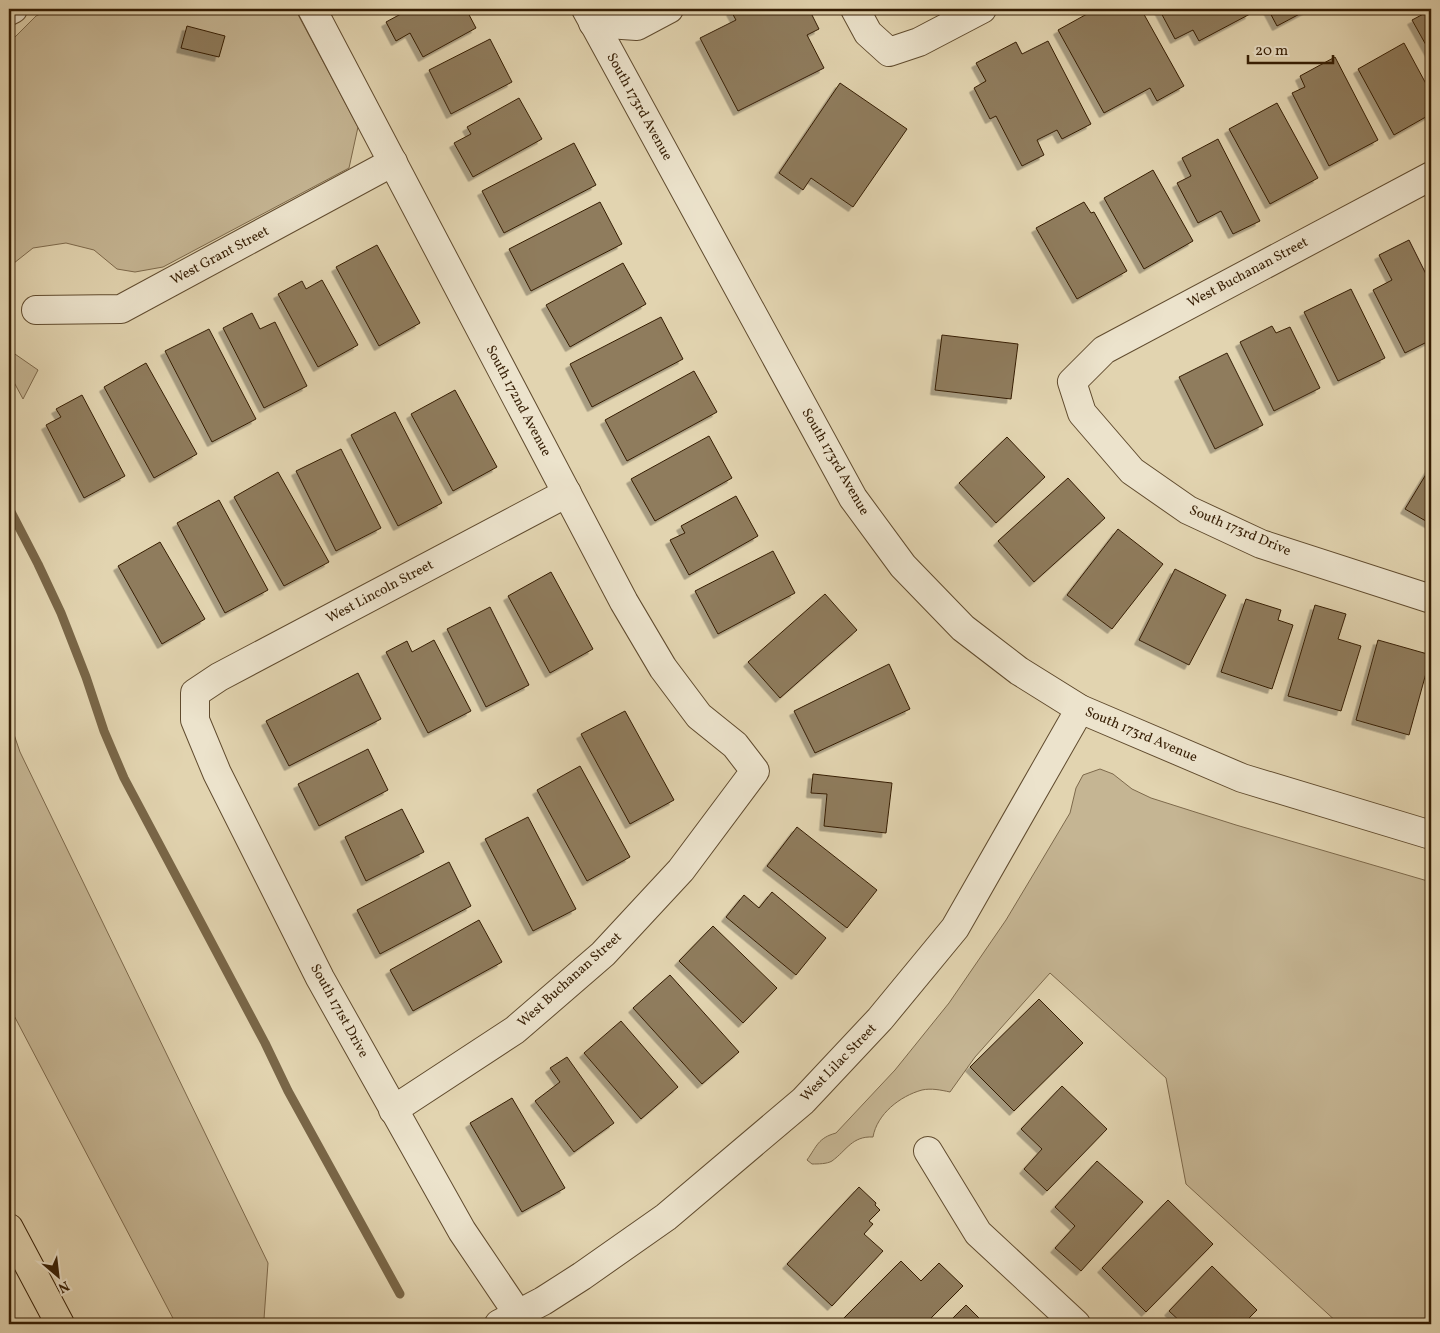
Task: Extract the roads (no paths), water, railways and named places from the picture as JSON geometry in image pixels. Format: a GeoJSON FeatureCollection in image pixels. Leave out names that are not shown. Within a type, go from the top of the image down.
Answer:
{"type":"FeatureCollection","features":[{"type":"Feature","properties":{"kind":"main road"},"geometry":{"type":"LineString","coordinates":[[9,1228],[60,1324]]}},
{"type":"Feature","properties":{"kind":"street"},"geometry":{"type":"LineString","coordinates":[[9,11],[13,9]]}},
{"type":"Feature","properties":{"kind":"street","name":"South 172nd Avenue"},"geometry":{"type":"LineString","coordinates":[[312,9],[624,602],[662,668],[699,716],[735,745],[755,771]]}},
{"type":"Feature","properties":{"kind":"street"},"geometry":{"type":"LineString","coordinates":[[594,13],[637,26],[669,9]]}},
{"type":"Feature","properties":{"kind":"street"},"geometry":{"type":"LineString","coordinates":[[855,9],[868,33],[889,52],[920,42],[982,9]]}},
{"type":"Feature","properties":{"kind":"street","name":"South 173rd Avenue"},"geometry":{"type":"LineString","coordinates":[[594,13],[853,498],[903,566],[963,628],[1019,671],[1080,709],[1242,778],[1431,835]]}},
{"type":"Feature","properties":{"kind":"street","name":"West Grant Street"},"geometry":{"type":"LineString","coordinates":[[36,310],[121,309],[393,162]]}},
{"type":"Feature","properties":{"kind":"street","name":"West Buchanan Street"},"geometry":{"type":"LineString","coordinates":[[1072,382],[1104,350],[1431,176]]}},
{"type":"Feature","properties":{"kind":"street","name":"South 173rd Drive"},"geometry":{"type":"LineString","coordinates":[[1072,382],[1082,413],[1132,471],[1188,510],[1261,544],[1431,599]]}},
{"type":"Feature","properties":{"kind":"street","name":"West Lincoln Street"},"geometry":{"type":"LineString","coordinates":[[195,693],[219,677],[567,493]]}},
{"type":"Feature","properties":{"kind":"street","name":"South 171st Drive"},"geometry":{"type":"LineString","coordinates":[[195,693],[195,720],[217,773],[320,978],[462,1231],[509,1319]]}},
{"type":"Feature","properties":{"kind":"street","name":"West Lilac Street"},"geometry":{"type":"LineString","coordinates":[[509,1319],[543,1301],[582,1276],[666,1217],[804,1101],[880,1019],[955,928],[1080,709]]}},
{"type":"Feature","properties":{"kind":"street","name":"West Buchanan Street"},"geometry":{"type":"LineString","coordinates":[[393,1110],[515,1030],[602,954],[682,870],[755,771]]}},
{"type":"Feature","properties":{"kind":"street"},"geometry":{"type":"LineString","coordinates":[[928,1151],[978,1232],[1076,1324]]}},
{"type":"Feature","properties":{"kind":"waterway"},"geometry":{"type":"LineString","coordinates":[[9,508],[61,613],[86,677],[104,731],[124,778],[265,1043],[288,1091],[400,1294]]}}]}
